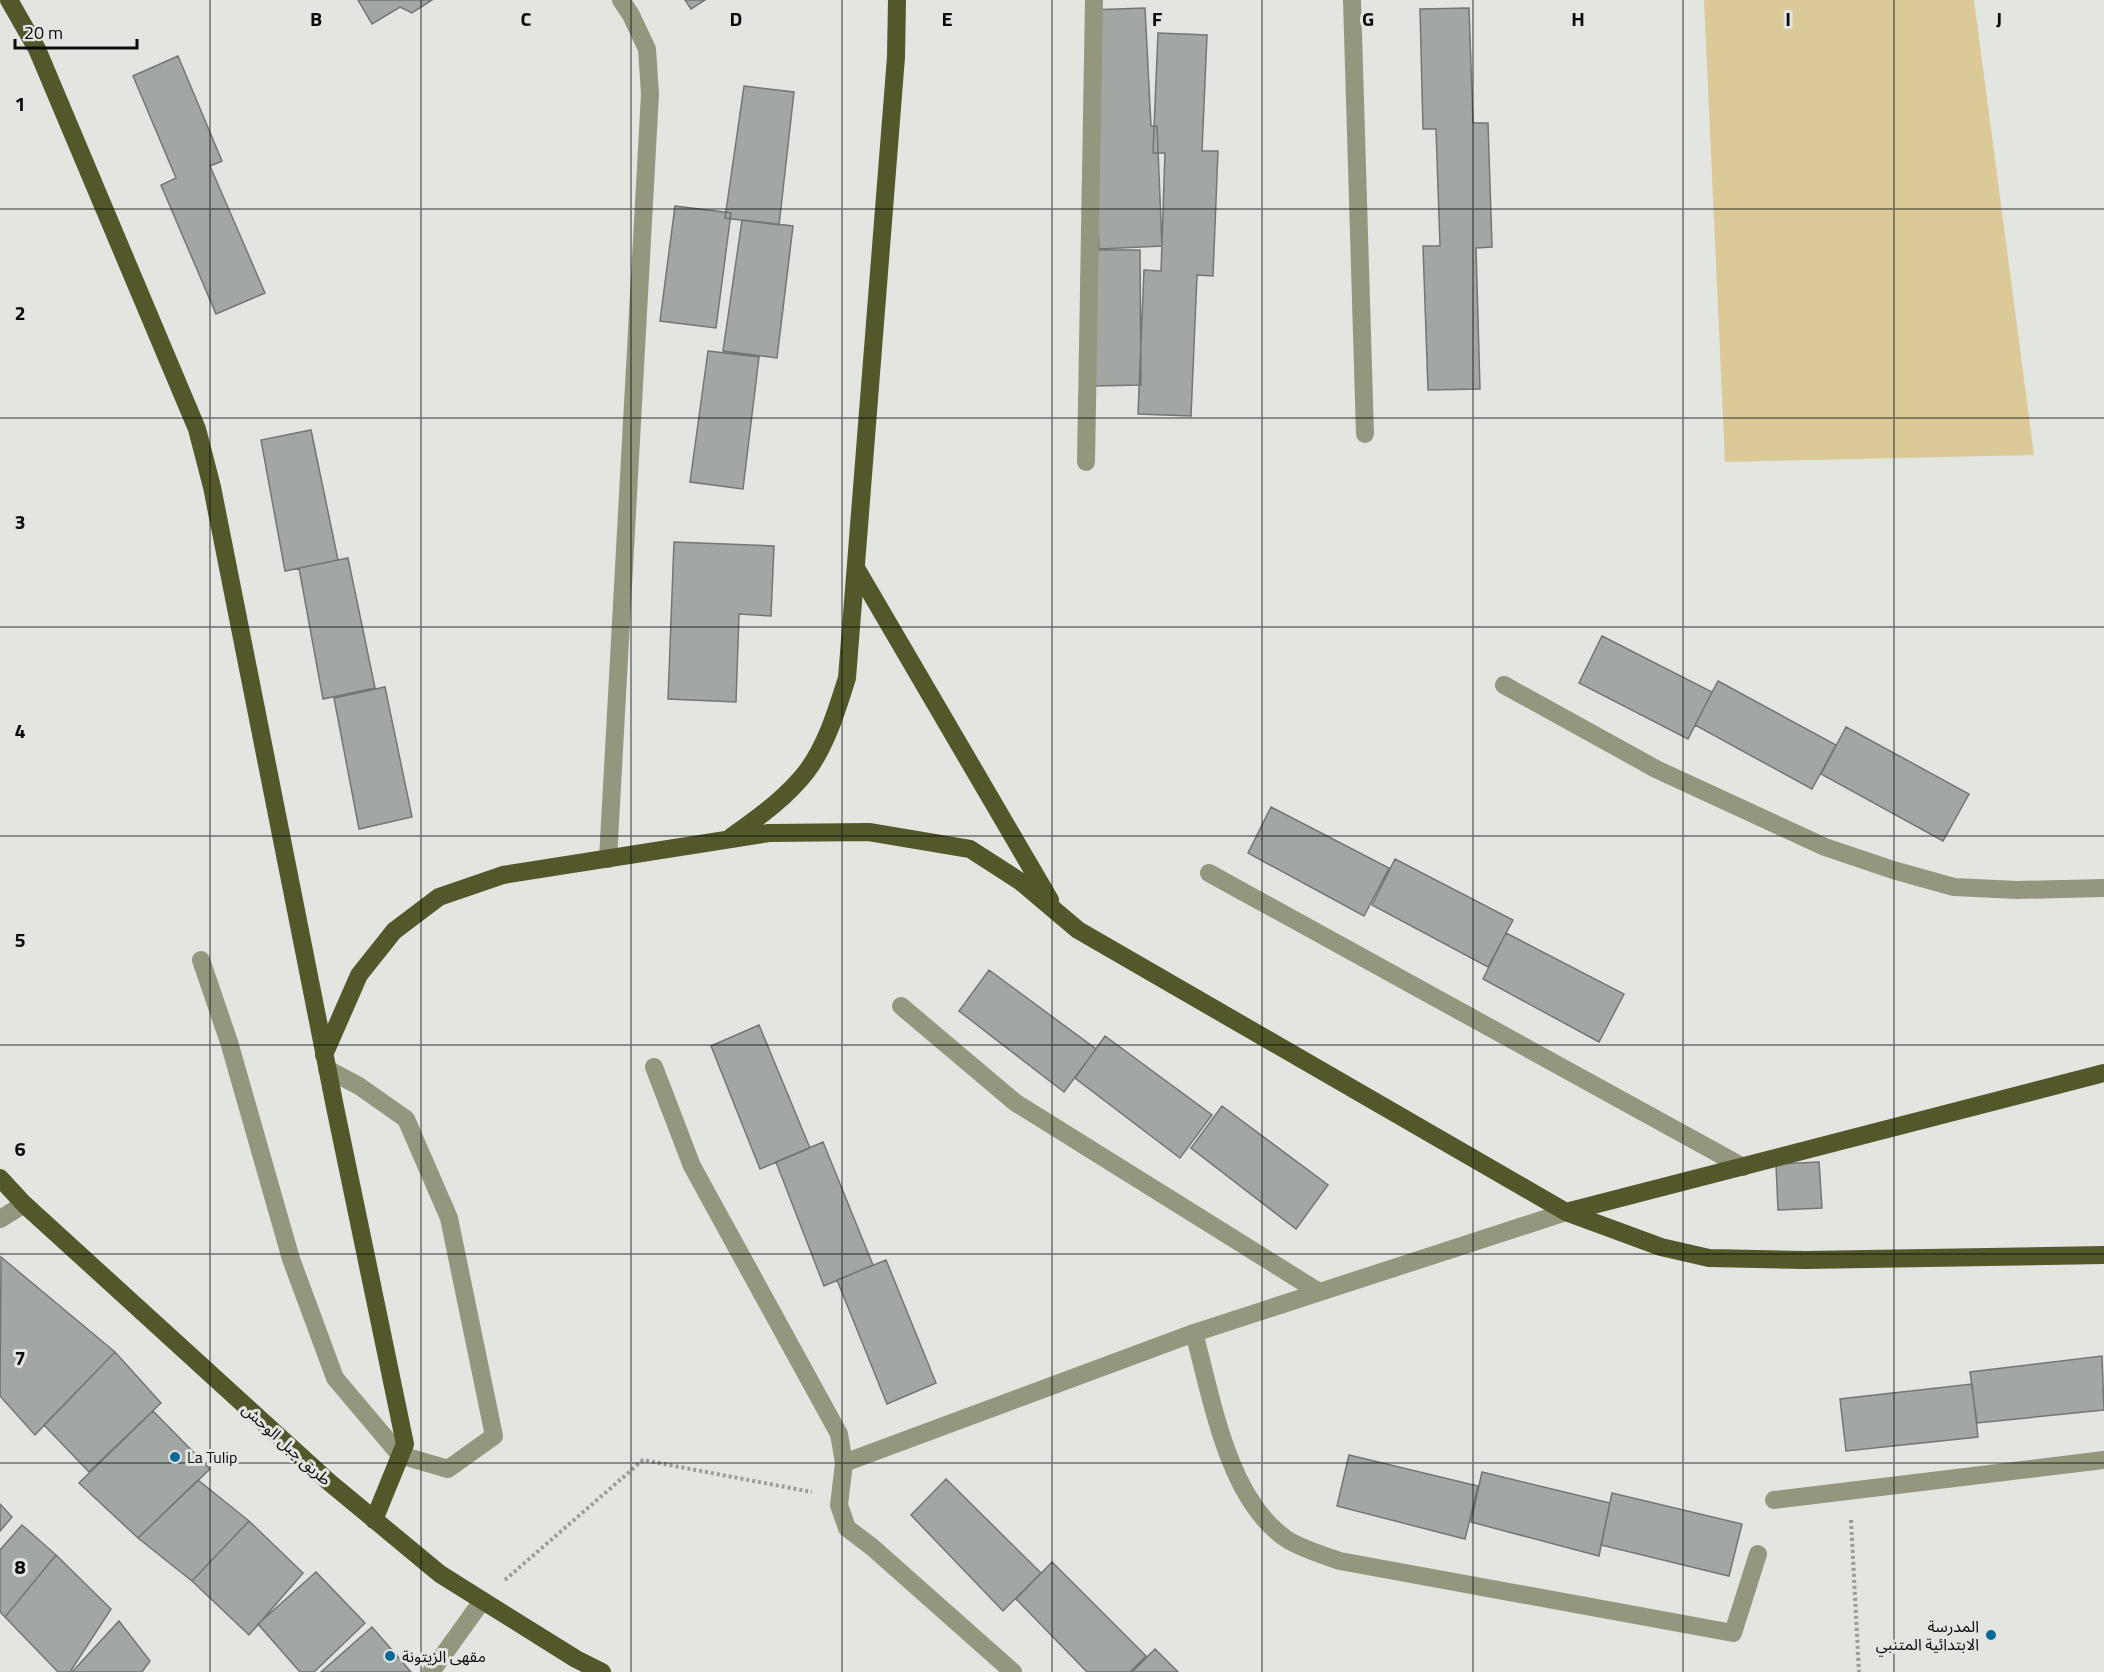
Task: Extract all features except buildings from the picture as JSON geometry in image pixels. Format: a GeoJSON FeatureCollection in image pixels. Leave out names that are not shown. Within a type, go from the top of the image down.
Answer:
{"type":"FeatureCollection","features":[{"type":"Feature","properties":{"kind":"main road"},"geometry":{"type":"LineString","coordinates":[[9,0],[37,49],[197,429],[212,487],[326,1062],[405,1444],[374,1520]]}},
{"type":"Feature","properties":{"kind":"main road"},"geometry":{"type":"LineString","coordinates":[[727,840],[775,805],[808,770],[829,731],[848,678],[896,57],[897,0]]}},
{"type":"Feature","properties":{"kind":"main road"},"geometry":{"type":"LineString","coordinates":[[856,568],[1057,912]]}},
{"type":"Feature","properties":{"kind":"main road"},"geometry":{"type":"LineString","coordinates":[[326,1062],[359,975],[394,931],[439,897],[503,875],[769,833],[869,832],[970,849],[1021,882],[1078,930],[1566,1212],[1661,1247],[1709,1258],[1805,1260],[2104,1255]]}},
{"type":"Feature","properties":{"kind":"main road"},"geometry":{"type":"LineString","coordinates":[[1566,1212],[2104,1073]]}},
{"type":"Feature","properties":{"kind":"main road","name":"طريق جبل الوحش"},"geometry":{"type":"LineString","coordinates":[[0,1178],[24,1204],[329,1482],[374,1520],[440,1574],[576,1659],[602,1672]]}},
{"type":"Feature","properties":{"kind":"street"},"geometry":{"type":"LineString","coordinates":[[608,858],[650,94],[647,49],[631,15],[621,0]]}},
{"type":"Feature","properties":{"kind":"street"},"geometry":{"type":"LineString","coordinates":[[1086,462],[1094,0]]}},
{"type":"Feature","properties":{"kind":"street"},"geometry":{"type":"LineString","coordinates":[[1352,0],[1365,434]]}},
{"type":"Feature","properties":{"kind":"street"},"geometry":{"type":"LineString","coordinates":[[1504,685],[1656,769],[1825,847],[1893,870],[1954,887],[2017,890],[2104,888]]}},
{"type":"Feature","properties":{"kind":"street"},"geometry":{"type":"LineString","coordinates":[[1209,873],[1743,1167]]}},
{"type":"Feature","properties":{"kind":"street"},"geometry":{"type":"LineString","coordinates":[[201,960],[229,1042],[291,1259],[335,1378],[400,1455],[448,1469],[494,1436],[449,1218],[406,1119],[326,1062]]}},
{"type":"Feature","properties":{"kind":"street"},"geometry":{"type":"LineString","coordinates":[[901,1006],[1016,1103],[1319,1292]]}},
{"type":"Feature","properties":{"kind":"street"},"geometry":{"type":"LineString","coordinates":[[654,1067],[692,1166],[839,1434],[844,1463],[839,1506],[847,1528],[872,1547],[1013,1672]]}},
{"type":"Feature","properties":{"kind":"street"},"geometry":{"type":"LineString","coordinates":[[0,1219],[24,1204]]}},
{"type":"Feature","properties":{"kind":"street"},"geometry":{"type":"LineString","coordinates":[[844,1463],[1194,1333],[1566,1212]]}},
{"type":"Feature","properties":{"kind":"street"},"geometry":{"type":"LineString","coordinates":[[1194,1333],[1228,1459],[1254,1508],[1285,1538],[1340,1561],[1732,1633],[1758,1554]]}},
{"type":"Feature","properties":{"kind":"street"},"geometry":{"type":"LineString","coordinates":[[1774,1500],[1849,1489],[2104,1460]]}},
{"type":"Feature","properties":{"kind":"street"},"geometry":{"type":"LineString","coordinates":[[432,1672],[482,1601]]}},
{"type":"Feature","properties":{"kind":"path"},"geometry":{"type":"LineString","coordinates":[[482,1601],[642,1460],[840,1497]]}},
{"type":"Feature","properties":{"kind":"path"},"geometry":{"type":"LineString","coordinates":[[1849,1489],[1859,1672]]}},
{"type":"Feature","properties":{"kind":"shaded area"},"geometry":{"type":"Polygon","coordinates":[[[1704,0],[1974,0],[2034,455],[1725,462],[1704,0]]]}},
{"type":"Feature","properties":{"kind":"place","name":"La Tulip"},"geometry":{"type":"Point","coordinates":[175,1457]}},
{"type":"Feature","properties":{"kind":"place","name":"المدرسة الابتدائية المتنبي"},"geometry":{"type":"Point","coordinates":[1991,1635]}},
{"type":"Feature","properties":{"kind":"place","name":"مقهى الزيتونة"},"geometry":{"type":"Point","coordinates":[390,1656]}}]}
